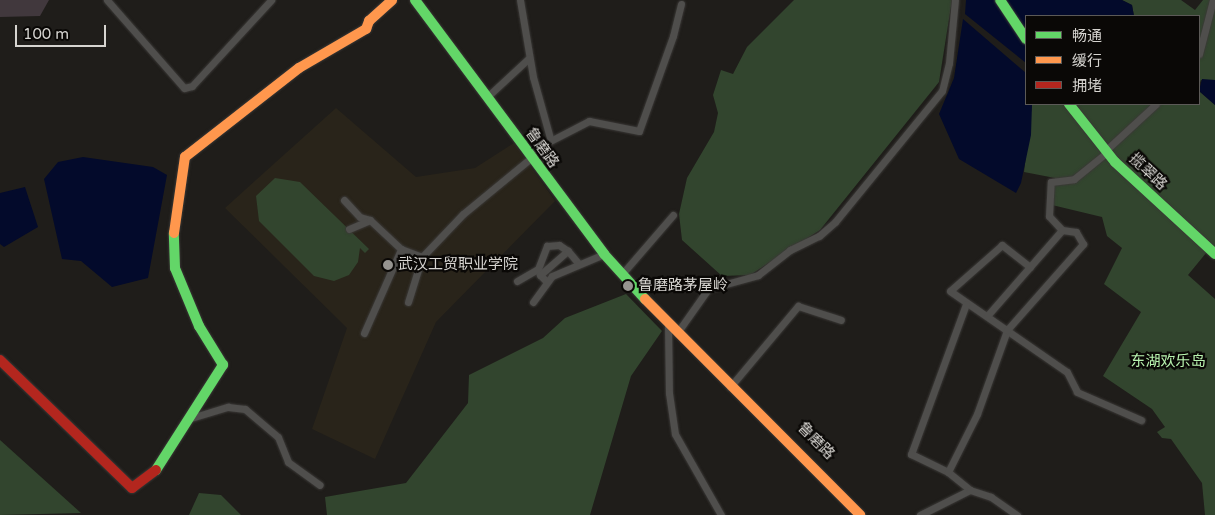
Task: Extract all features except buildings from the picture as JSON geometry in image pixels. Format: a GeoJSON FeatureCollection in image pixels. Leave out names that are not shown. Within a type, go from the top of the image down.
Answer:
{"type":"FeatureCollection","features":[{"type":"Feature","properties":{"kind":"street"},"geometry":{"type":"LineString","coordinates":[[107,0],[184,88],[192,86],[271,0]]}},
{"type":"Feature","properties":{"kind":"street"},"geometry":{"type":"LineString","coordinates":[[0,360],[132,488],[156,470],[191,418],[223,365],[198,326],[175,268],[174,227],[185,158],[300,68],[366,29],[369,20],[392,0]]}},
{"type":"Feature","properties":{"kind":"street","name":"鲁磨路"},"geometry":{"type":"LineString","coordinates":[[415,0],[604,254],[668,324],[678,331]]}},
{"type":"Feature","properties":{"kind":"street"},"geometry":{"type":"LineString","coordinates":[[520,0],[529,58],[550,138]]}},
{"type":"Feature","properties":{"kind":"street"},"geometry":{"type":"LineString","coordinates":[[678,331],[708,289],[758,275],[790,250],[819,236],[835,222],[942,91],[949,63],[955,0]]}},
{"type":"Feature","properties":{"kind":"street"},"geometry":{"type":"LineString","coordinates":[[1000,0],[1025,38]]}},
{"type":"Feature","properties":{"kind":"street"},"geometry":{"type":"LineString","coordinates":[[1200,50],[1213,0]]}},
{"type":"Feature","properties":{"kind":"street"},"geometry":{"type":"LineString","coordinates":[[408,302],[422,257],[463,214],[550,138],[593,120],[639,131],[674,36],[681,4]]}},
{"type":"Feature","properties":{"kind":"street"},"geometry":{"type":"LineString","coordinates":[[487,97],[529,58]]}},
{"type":"Feature","properties":{"kind":"street","name":"揽翠路"},"geometry":{"type":"LineString","coordinates":[[1070,105],[1106,152],[1215,254]]}},
{"type":"Feature","properties":{"kind":"street"},"geometry":{"type":"LineString","coordinates":[[948,472],[977,414],[1007,330],[1084,244],[1076,232],[1062,230],[1049,216],[1051,182],[1074,179],[1106,152],[1155,105]]}},
{"type":"Feature","properties":{"kind":"street"},"geometry":{"type":"LineString","coordinates":[[344,200],[360,217],[370,220],[401,249],[422,257]]}},
{"type":"Feature","properties":{"kind":"street"},"geometry":{"type":"LineString","coordinates":[[622,274],[673,215]]}},
{"type":"Feature","properties":{"kind":"street"},"geometry":{"type":"LineString","coordinates":[[349,230],[370,220]]}},
{"type":"Feature","properties":{"kind":"street"},"geometry":{"type":"LineString","coordinates":[[988,316],[1062,230]]}},
{"type":"Feature","properties":{"kind":"street"},"geometry":{"type":"LineString","coordinates":[[533,302],[547,246],[559,245],[568,251],[579,264]]}},
{"type":"Feature","properties":{"kind":"street"},"geometry":{"type":"LineString","coordinates":[[1030,267],[1002,245],[950,291],[966,304],[988,316],[1067,372],[1077,392],[1141,420]]}},
{"type":"Feature","properties":{"kind":"street"},"geometry":{"type":"LineString","coordinates":[[364,333],[401,249]]}},
{"type":"Feature","properties":{"kind":"street"},"geometry":{"type":"LineString","coordinates":[[541,275],[568,251]]}},
{"type":"Feature","properties":{"kind":"street"},"geometry":{"type":"LineString","coordinates":[[517,281],[579,264],[604,254]]}},
{"type":"Feature","properties":{"kind":"street"},"geometry":{"type":"LineString","coordinates":[[966,304],[911,454],[948,472],[970,490],[996,500],[1017,515]]}},
{"type":"Feature","properties":{"kind":"street"},"geometry":{"type":"LineString","coordinates":[[732,384],[798,306],[841,320]]}},
{"type":"Feature","properties":{"kind":"street","name":"鲁磨路"},"geometry":{"type":"LineString","coordinates":[[653,307],[870,515]]}},
{"type":"Feature","properties":{"kind":"street"},"geometry":{"type":"LineString","coordinates":[[668,324],[670,393],[676,434],[721,515]]}},
{"type":"Feature","properties":{"kind":"street","name":"鲁磨路"},"geometry":{"type":"LineString","coordinates":[[732,384],[860,515]]}},
{"type":"Feature","properties":{"kind":"street"},"geometry":{"type":"LineString","coordinates":[[191,418],[228,406],[245,409],[278,437],[288,462],[320,485]]}},
{"type":"Feature","properties":{"kind":"street"},"geometry":{"type":"LineString","coordinates":[[920,515],[970,490]]}},
{"type":"Feature","properties":{"kind":"shaded area","name":"武汉工贸职业学院"},"geometry":{"type":"Polygon","coordinates":[[[336,108],[416,177],[475,168],[514,143],[555,201],[436,322],[375,459],[312,429],[347,328],[225,208],[336,108]]]}},
{"type":"Feature","properties":{"kind":"green space"},"geometry":{"type":"Polygon","coordinates":[[[794,0],[952,0],[939,82],[820,230],[750,275],[722,276],[682,240],[679,214],[687,178],[714,132],[718,113],[713,95],[721,70],[733,74],[747,47],[794,0]]]}},
{"type":"Feature","properties":{"kind":"green space"},"geometry":{"type":"Polygon","coordinates":[[[1122,0],[1181,0],[1195,10],[1203,0],[1215,0],[1215,80],[1201,80],[1200,82],[1200,15],[1134,15],[1132,5],[1122,0]]]}},
{"type":"Feature","properties":{"kind":"green space","name":"东湖欢乐岛"},"geometry":{"type":"Polygon","coordinates":[[[1200,92],[1215,105],[1215,250],[1211,247],[1188,275],[1215,299],[1215,515],[1205,515],[1202,483],[1171,439],[1162,438],[1157,432],[1165,427],[1152,409],[1103,376],[1141,312],[1104,284],[1122,248],[1107,236],[1102,217],[1052,205],[1055,178],[1024,172],[1032,105],[1200,105],[1200,92]]]}},
{"type":"Feature","properties":{"kind":"green space"},"geometry":{"type":"Polygon","coordinates":[[[275,178],[300,182],[369,249],[365,253],[360,248],[358,262],[349,275],[334,281],[314,276],[259,221],[256,196],[275,178]]]}},
{"type":"Feature","properties":{"kind":"green space"},"geometry":{"type":"Polygon","coordinates":[[[626,294],[662,331],[631,376],[590,515],[327,515],[325,497],[406,483],[468,403],[469,375],[543,338],[565,318],[626,294]]]}},
{"type":"Feature","properties":{"kind":"green space"},"geometry":{"type":"Polygon","coordinates":[[[0,440],[81,513],[0,515],[0,440]]]}},
{"type":"Feature","properties":{"kind":"green space"},"geometry":{"type":"Polygon","coordinates":[[[199,493],[221,495],[241,515],[189,515],[199,493]]]}},
{"type":"Feature","properties":{"kind":"water"},"geometry":{"type":"Polygon","coordinates":[[[966,0],[1122,0],[1132,5],[1134,15],[1025,15],[1025,62],[965,14],[966,0]]]}},
{"type":"Feature","properties":{"kind":"water"},"geometry":{"type":"Polygon","coordinates":[[[963,19],[1025,72],[1025,105],[1032,105],[1031,135],[1021,183],[1016,193],[959,159],[939,114],[954,78],[963,19]]]}},
{"type":"Feature","properties":{"kind":"water"},"geometry":{"type":"Polygon","coordinates":[[[1202,79],[1215,80],[1215,105],[1200,92],[1202,79]]]}},
{"type":"Feature","properties":{"kind":"water"},"geometry":{"type":"Polygon","coordinates":[[[83,157],[153,167],[167,175],[148,278],[112,287],[81,261],[62,259],[44,179],[58,162],[83,157]]]}},
{"type":"Feature","properties":{"kind":"water"},"geometry":{"type":"Polygon","coordinates":[[[25,187],[38,227],[4,247],[0,244],[0,193],[25,187]]]}},
{"type":"Feature","properties":{"kind":"traffic: fast"},"geometry":{"type":"LineString","coordinates":[[415,0],[604,254],[645,299]]}},
{"type":"Feature","properties":{"kind":"traffic: fast"},"geometry":{"type":"LineString","coordinates":[[1000,0],[1025,38]]}},
{"type":"Feature","properties":{"kind":"traffic: fast"},"geometry":{"type":"LineString","coordinates":[[1070,105],[1115,162],[1215,254]]}},
{"type":"Feature","properties":{"kind":"traffic: fast"},"geometry":{"type":"LineString","coordinates":[[156,470],[223,365],[199,326],[175,268],[174,233]]}},
{"type":"Feature","properties":{"kind":"traffic: slow"},"geometry":{"type":"LineString","coordinates":[[174,233],[185,157],[299,68],[366,29],[369,21],[392,0]]}},
{"type":"Feature","properties":{"kind":"traffic: slow"},"geometry":{"type":"LineString","coordinates":[[645,299],[860,515]]}},
{"type":"Feature","properties":{"kind":"traffic: jam"},"geometry":{"type":"LineString","coordinates":[[0,360],[132,488],[156,470]]}},
{"type":"Feature","properties":{"kind":"place","name":"武汉工贸职业学院"},"geometry":{"type":"Point","coordinates":[388,265]}},
{"type":"Feature","properties":{"kind":"place","name":"鲁磨路茅屋岭"},"geometry":{"type":"Point","coordinates":[628,286]}}]}
